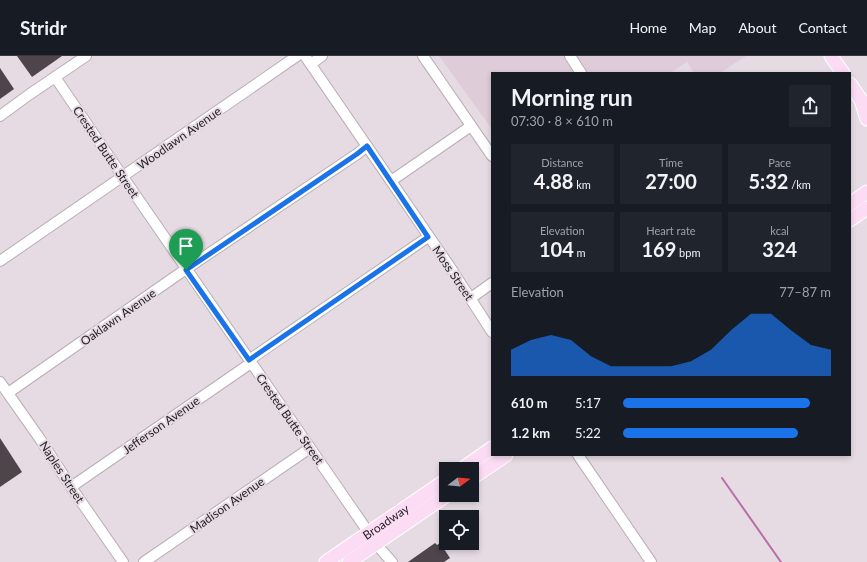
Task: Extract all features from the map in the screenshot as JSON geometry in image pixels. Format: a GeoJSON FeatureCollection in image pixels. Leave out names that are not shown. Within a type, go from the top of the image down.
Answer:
{"type":"FeatureCollection","features":[{"type":"Feature","properties":{"kind":"main road"},"geometry":{"type":"LineString","coordinates":[[831,56],[842,72]]}},
{"type":"Feature","properties":{"kind":"main road"},"geometry":{"type":"LineString","coordinates":[[851,85],[864,102],[867,119]]}},
{"type":"Feature","properties":{"kind":"main road"},"geometry":{"type":"LineString","coordinates":[[851,203],[867,192]]}},
{"type":"Feature","properties":{"kind":"main road"},"geometry":{"type":"LineString","coordinates":[[851,219],[867,208]]}},
{"type":"Feature","properties":{"kind":"main road"},"geometry":{"type":"LineString","coordinates":[[472,462],[491,449]]}},
{"type":"Feature","properties":{"kind":"main road"},"geometry":{"type":"LineString","coordinates":[[479,473],[505,456]]}},
{"type":"Feature","properties":{"kind":"main road","name":"Broadway"},"geometry":{"type":"LineString","coordinates":[[349,562],[372,538],[439,485]]}},
{"type":"Feature","properties":{"kind":"main road","name":"Broadway"},"geometry":{"type":"LineString","coordinates":[[326,562],[372,538],[439,500]]}},
{"type":"Feature","properties":{"kind":"street"},"geometry":{"type":"LineString","coordinates":[[0,116],[55,76],[86,56]]}},
{"type":"Feature","properties":{"kind":"street","name":"Woodlawn Avenue"},"geometry":{"type":"LineString","coordinates":[[0,261],[297,56]]}},
{"type":"Feature","properties":{"kind":"street"},"geometry":{"type":"LineString","coordinates":[[308,60],[322,56]]}},
{"type":"Feature","properties":{"kind":"street"},"geometry":{"type":"LineString","coordinates":[[423,56],[491,155]]}},
{"type":"Feature","properties":{"kind":"street"},"geometry":{"type":"LineString","coordinates":[[570,56],[580,72]]}},
{"type":"Feature","properties":{"kind":"street","name":"Moss Street"},"geometry":{"type":"LineString","coordinates":[[308,60],[471,298],[491,330]]}},
{"type":"Feature","properties":{"kind":"street","name":"Crested Butte Street"},"geometry":{"type":"LineString","coordinates":[[55,76],[186,270],[372,538],[392,562]]}},
{"type":"Feature","properties":{"kind":"street"},"geometry":{"type":"LineString","coordinates":[[391,181],[471,126]]}},
{"type":"Feature","properties":{"kind":"street","name":"Oaklawn Avenue"},"geometry":{"type":"LineString","coordinates":[[8,393],[367,146]]}},
{"type":"Feature","properties":{"kind":"street","name":"Jefferson Avenue"},"geometry":{"type":"LineString","coordinates":[[71,487],[428,237]]}},
{"type":"Feature","properties":{"kind":"street"},"geometry":{"type":"LineString","coordinates":[[471,298],[491,284]]}},
{"type":"Feature","properties":{"kind":"street","name":"Naples Street"},"geometry":{"type":"LineString","coordinates":[[0,382],[40,438],[71,487],[123,562]]}},
{"type":"Feature","properties":{"kind":"street","name":"Madison Avenue"},"geometry":{"type":"LineString","coordinates":[[144,562],[310,448]]}},
{"type":"Feature","properties":{"kind":"street"},"geometry":{"type":"LineString","coordinates":[[579,456],[650,562]]}},
{"type":"Feature","properties":{"kind":"shaded area"},"geometry":{"type":"Polygon","coordinates":[[[439,56],[746,56],[722,72],[693,72],[687,62],[672,72],[491,72],[491,128],[439,56]]]}},
{"type":"Feature","properties":{"kind":"building"},"geometry":{"type":"Polygon","coordinates":[[[17,56],[62,56],[32,77],[17,56]]]}},
{"type":"Feature","properties":{"kind":"building"},"geometry":{"type":"Polygon","coordinates":[[[0,68],[14,89],[0,99],[0,68]]]}},
{"type":"Feature","properties":{"kind":"building"},"geometry":{"type":"Polygon","coordinates":[[[0,438],[22,472],[0,487],[0,438]]]}},
{"type":"Feature","properties":{"kind":"building"},"geometry":{"type":"Polygon","coordinates":[[[435,543],[437,545],[439,544],[439,550],[445,550],[450,558],[444,562],[408,562],[435,543]]]}},
{"type":"Feature","properties":{"kind":"waterway"},"geometry":{"type":"LineString","coordinates":[[722,478],[781,562]]}},
{"type":"Feature","properties":{"kind":"route"},"geometry":{"type":"LineString","coordinates":[[367,146],[428,237],[249,360],[186,270],[367,146]]}}]}
